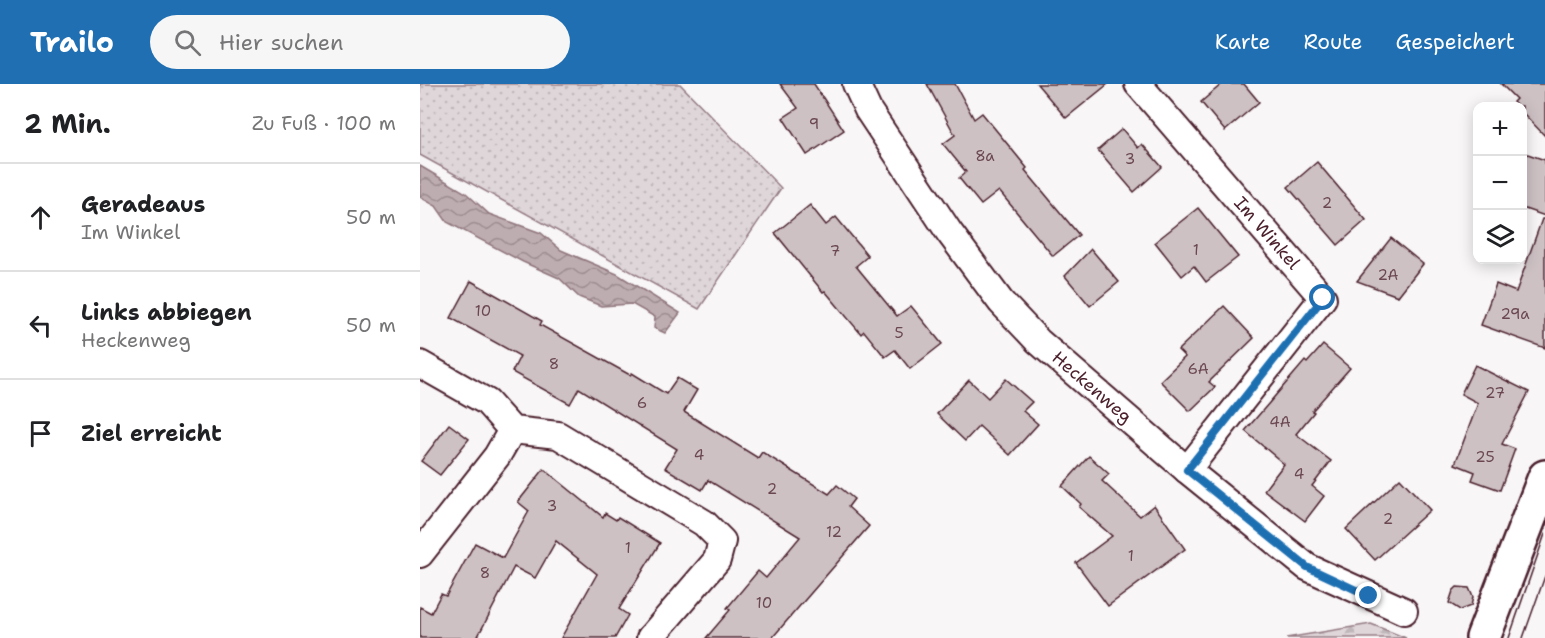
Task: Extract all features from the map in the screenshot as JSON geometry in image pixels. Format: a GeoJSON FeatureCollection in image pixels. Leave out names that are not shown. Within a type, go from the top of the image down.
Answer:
{"type":"FeatureCollection","features":[{"type":"Feature","properties":{"kind":"street","name":"Heckenweg"},"geometry":{"type":"LineString","coordinates":[[856,84],[868,110],[949,232],[1001,302],[1038,341],[1187,470],[1307,567],[1404,611]]}},
{"type":"Feature","properties":{"kind":"street","name":"Im Winkel"},"geometry":{"type":"LineString","coordinates":[[1138,84],[1323,298],[1187,470]]}},
{"type":"Feature","properties":{"kind":"street"},"geometry":{"type":"LineString","coordinates":[[420,364],[487,402],[513,430],[558,435],[704,523],[722,541],[717,560],[650,638]]}},
{"type":"Feature","properties":{"kind":"street"},"geometry":{"type":"LineString","coordinates":[[420,554],[497,456],[513,430]]}},
{"type":"Feature","properties":{"kind":"street"},"geometry":{"type":"LineString","coordinates":[[1483,638],[1545,477]]}},
{"type":"Feature","properties":{"kind":"green space"},"geometry":{"type":"Polygon","coordinates":[[[420,84],[680,84],[781,188],[699,309],[420,155],[420,84]]]}},
{"type":"Feature","properties":{"kind":"green space"},"geometry":{"type":"Polygon","coordinates":[[[1371,624],[1406,638],[1286,638],[1371,624]]]}},
{"type":"Feature","properties":{"kind":"water"},"geometry":{"type":"Polygon","coordinates":[[[420,166],[466,193],[489,214],[541,233],[561,250],[617,274],[680,313],[665,333],[654,328],[655,317],[632,304],[601,306],[579,297],[559,278],[447,222],[436,206],[420,197],[420,166]]]}},
{"type":"Feature","properties":{"kind":"building"},"geometry":{"type":"Polygon","coordinates":[[[780,84],[814,84],[844,130],[807,155],[783,118],[798,108],[780,84]]]}},
{"type":"Feature","properties":{"kind":"building"},"geometry":{"type":"Polygon","coordinates":[[[927,84],[955,84],[974,119],[982,113],[1027,168],[1025,170],[1079,235],[1053,256],[999,191],[981,205],[959,178],[966,172],[943,144],[955,135],[927,84]]]}},
{"type":"Feature","properties":{"kind":"building"},"geometry":{"type":"Polygon","coordinates":[[[1037,84],[1108,84],[1066,118],[1037,84]]]}},
{"type":"Feature","properties":{"kind":"building"},"geometry":{"type":"Polygon","coordinates":[[[1222,84],[1244,84],[1259,102],[1225,131],[1201,102],[1222,84]]]}},
{"type":"Feature","properties":{"kind":"building"},"geometry":{"type":"Polygon","coordinates":[[[1501,84],[1545,84],[1545,136],[1527,117],[1527,102],[1513,102],[1516,99],[1501,84]]]}},
{"type":"Feature","properties":{"kind":"building"},"geometry":{"type":"Polygon","coordinates":[[[1122,129],[1138,148],[1142,144],[1162,167],[1134,192],[1098,150],[1122,129]]]}},
{"type":"Feature","properties":{"kind":"building"},"geometry":{"type":"Polygon","coordinates":[[[1527,154],[1545,160],[1545,216],[1527,210],[1527,154]]]}},
{"type":"Feature","properties":{"kind":"building"},"geometry":{"type":"Polygon","coordinates":[[[1317,162],[1366,220],[1338,245],[1288,187],[1317,162]]]}},
{"type":"Feature","properties":{"kind":"building"},"geometry":{"type":"Polygon","coordinates":[[[810,205],[826,225],[836,217],[868,256],[856,266],[897,316],[911,306],[942,344],[910,369],[895,350],[885,357],[864,331],[861,334],[775,233],[810,205]]]}},
{"type":"Feature","properties":{"kind":"building"},"geometry":{"type":"Polygon","coordinates":[[[1198,208],[1238,257],[1206,282],[1194,266],[1182,276],[1155,242],[1198,208]]]}},
{"type":"Feature","properties":{"kind":"building"},"geometry":{"type":"Polygon","coordinates":[[[1542,219],[1545,219],[1545,348],[1481,325],[1496,284],[1516,292],[1542,219]]]}},
{"type":"Feature","properties":{"kind":"building"},"geometry":{"type":"Polygon","coordinates":[[[1391,238],[1423,264],[1398,296],[1357,281],[1391,238]]]}},
{"type":"Feature","properties":{"kind":"building"},"geometry":{"type":"Polygon","coordinates":[[[1091,249],[1119,282],[1090,306],[1065,276],[1091,249]]]}},
{"type":"Feature","properties":{"kind":"building"},"geometry":{"type":"Polygon","coordinates":[[[471,281],[542,321],[540,325],[630,375],[632,373],[666,394],[677,378],[697,390],[684,412],[758,458],[762,452],[829,494],[837,485],[854,499],[848,507],[869,526],[772,638],[706,638],[730,610],[727,608],[758,571],[766,578],[800,537],[708,480],[702,490],[665,468],[677,449],[579,388],[570,404],[512,372],[520,356],[451,318],[471,281]]]}},
{"type":"Feature","properties":{"kind":"building"},"geometry":{"type":"Polygon","coordinates":[[[1224,306],[1254,338],[1209,382],[1215,387],[1190,411],[1160,381],[1185,357],[1178,350],[1224,306]]]}},
{"type":"Feature","properties":{"kind":"building"},"geometry":{"type":"Polygon","coordinates":[[[1323,345],[1350,368],[1312,411],[1314,412],[1296,434],[1331,461],[1312,486],[1324,496],[1305,521],[1264,490],[1284,464],[1245,431],[1305,361],[1307,363],[1323,345]]]}},
{"type":"Feature","properties":{"kind":"building"},"geometry":{"type":"Polygon","coordinates":[[[1475,365],[1529,392],[1502,444],[1515,449],[1500,490],[1472,480],[1475,472],[1455,464],[1478,403],[1461,394],[1475,365]]]}},
{"type":"Feature","properties":{"kind":"building"},"geometry":{"type":"Polygon","coordinates":[[[1006,379],[1032,402],[1023,411],[1038,424],[1010,455],[979,426],[965,441],[937,414],[969,380],[988,398],[1006,379]]]}},
{"type":"Feature","properties":{"kind":"building"},"geometry":{"type":"Polygon","coordinates":[[[449,424],[469,439],[440,475],[421,461],[449,424]]]}},
{"type":"Feature","properties":{"kind":"building"},"geometry":{"type":"Polygon","coordinates":[[[1089,456],[1109,474],[1102,481],[1140,516],[1154,505],[1185,549],[1108,606],[1076,563],[1112,536],[1079,507],[1081,504],[1062,486],[1089,456]]]}},
{"type":"Feature","properties":{"kind":"building"},"geometry":{"type":"Polygon","coordinates":[[[544,469],[603,517],[605,513],[616,520],[618,517],[660,543],[619,609],[628,615],[615,638],[561,638],[597,574],[556,541],[535,578],[514,567],[477,638],[420,638],[420,607],[431,613],[441,594],[446,596],[475,543],[503,558],[529,511],[518,502],[544,469]]]}},
{"type":"Feature","properties":{"kind":"building"},"geometry":{"type":"Polygon","coordinates":[[[1400,478],[1430,510],[1375,560],[1346,529],[1400,478]]]}},
{"type":"Feature","properties":{"kind":"building"},"geometry":{"type":"Polygon","coordinates":[[[1457,587],[1469,588],[1473,597],[1471,606],[1460,610],[1449,603],[1457,587]]]}},
{"type":"Feature","properties":{"kind":"tram line"},"geometry":{"type":"LineString","coordinates":[[1509,638],[1545,534]]}},
{"type":"Feature","properties":{"kind":"tram line"},"geometry":{"type":"LineString","coordinates":[[1523,638],[1545,576]]}},
{"type":"Feature","properties":{"kind":"route"},"geometry":{"type":"LineString","coordinates":[[1323,298],[1187,470],[1307,567],[1369,596]]}}]}
